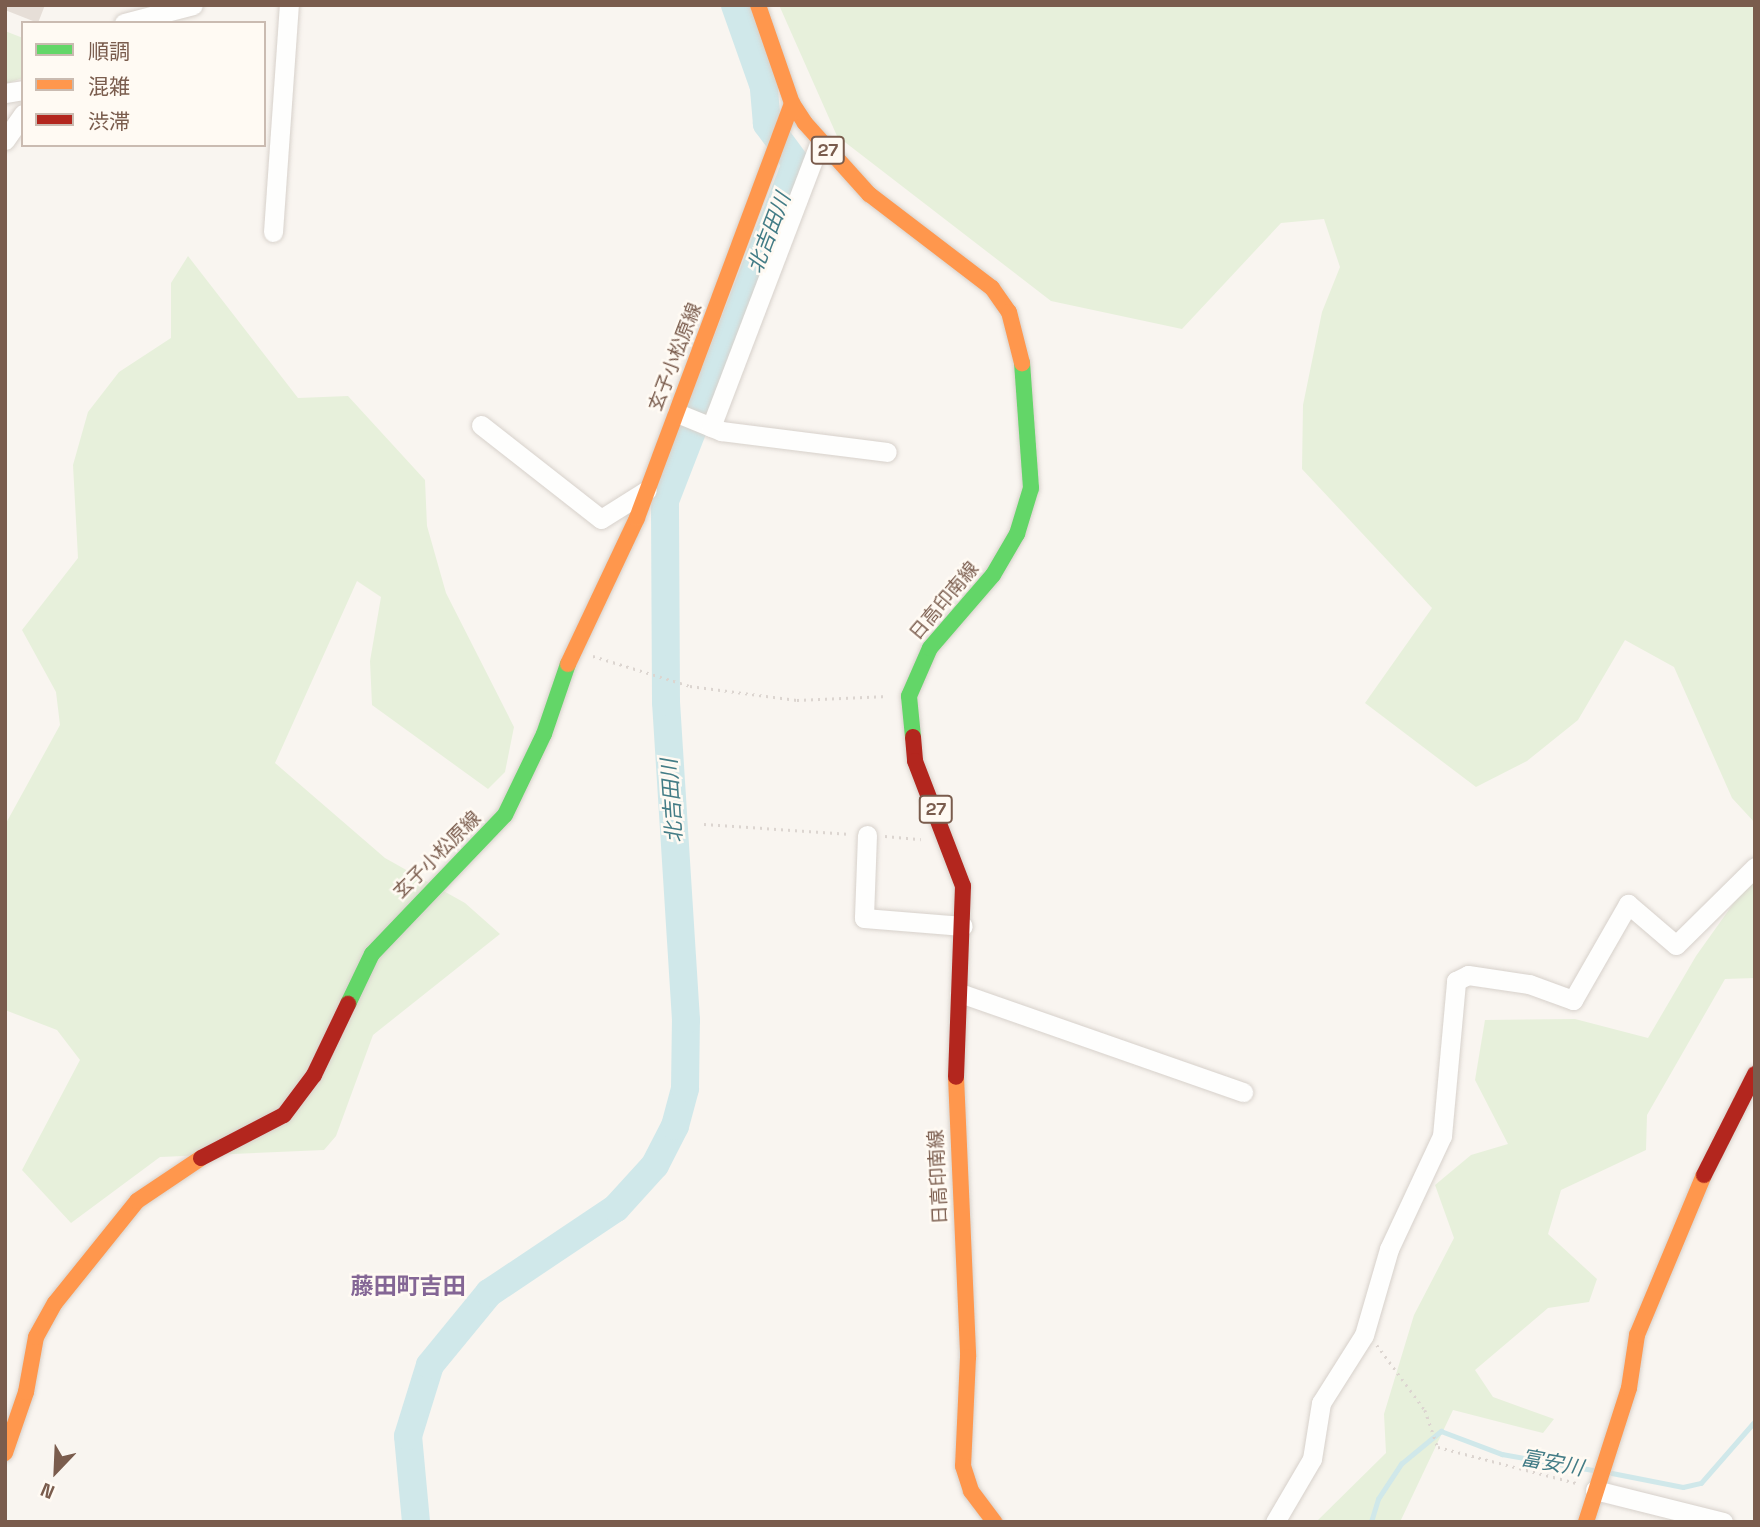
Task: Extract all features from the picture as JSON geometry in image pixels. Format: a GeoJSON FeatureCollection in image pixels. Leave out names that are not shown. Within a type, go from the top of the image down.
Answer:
{"type":"FeatureCollection","features":[{"type":"Feature","properties":{"kind":"main road","name":"日高印南線"},"geometry":{"type":"LineString","coordinates":[[758,5],[792,103],[820,142],[869,194],[992,288],[1009,312],[1020,342],[1030,431],[1031,488],[1024,511],[993,575],[930,648],[909,696],[915,761],[948,841],[962,886],[955,1115],[968,1357],[963,1466],[971,1491],[994,1522]]}},
{"type":"Feature","properties":{"kind":"main road","name":"玄子小松原線"},"geometry":{"type":"LineString","coordinates":[[5,1453],[26,1392],[36,1337],[55,1303],[137,1201],[187,1165],[284,1115],[303,1094],[372,954],[505,815],[544,734],[573,650],[647,490],[792,103]]}},
{"type":"Feature","properties":{"kind":"main road"},"geometry":{"type":"LineString","coordinates":[[1586,1522],[1629,1388],[1637,1335],[1724,1129],[1755,1074]]}},
{"type":"Feature","properties":{"kind":"street"},"geometry":{"type":"LineString","coordinates":[[132,21],[193,5]]}},
{"type":"Feature","properties":{"kind":"street"},"geometry":{"type":"LineString","coordinates":[[273,232],[289,5]]}},
{"type":"Feature","properties":{"kind":"street"},"geometry":{"type":"LineString","coordinates":[[5,140],[21,117]]}},
{"type":"Feature","properties":{"kind":"street"},"geometry":{"type":"LineString","coordinates":[[710,427],[820,142]]}},
{"type":"Feature","properties":{"kind":"street"},"geometry":{"type":"LineString","coordinates":[[677,413],[710,427],[887,452]]}},
{"type":"Feature","properties":{"kind":"street"},"geometry":{"type":"LineString","coordinates":[[481,425],[601,519],[647,490]]}},
{"type":"Feature","properties":{"kind":"street"},"geometry":{"type":"LineString","coordinates":[[867,835],[864,918],[962,926]]}},
{"type":"Feature","properties":{"kind":"street"},"geometry":{"type":"LineString","coordinates":[[1275,1522],[1312,1459],[1321,1403],[1364,1335],[1389,1249],[1442,1136],[1456,981],[1468,975],[1529,984],[1573,1000],[1628,904],[1676,945],[1755,867]]}},
{"type":"Feature","properties":{"kind":"street"},"geometry":{"type":"LineString","coordinates":[[960,993],[1242,1092]]}},
{"type":"Feature","properties":{"kind":"street"},"geometry":{"type":"LineString","coordinates":[[1596,1489],[1723,1522]]}},
{"type":"Feature","properties":{"kind":"path"},"geometry":{"type":"LineString","coordinates":[[573,650],[690,686],[797,699],[909,696]]}},
{"type":"Feature","properties":{"kind":"path"},"geometry":{"type":"LineString","coordinates":[[704,824],[948,841]]}},
{"type":"Feature","properties":{"kind":"path"},"geometry":{"type":"LineString","coordinates":[[1364,1335],[1380,1346],[1425,1410],[1438,1447],[1483,1461],[1549,1473],[1596,1489]]}},
{"type":"Feature","properties":{"kind":"green space"},"geometry":{"type":"Polygon","coordinates":[[[779,5],[1755,5],[1755,823],[1732,798],[1674,667],[1625,640],[1578,720],[1527,761],[1476,787],[1365,703],[1432,608],[1302,469],[1303,405],[1322,312],[1340,267],[1324,219],[1281,223],[1182,329],[1051,301],[837,136],[779,5]]]}},
{"type":"Feature","properties":{"kind":"green space"},"geometry":{"type":"Polygon","coordinates":[[[5,31],[21,37],[21,79],[5,84],[5,31]]]}},
{"type":"Feature","properties":{"kind":"green space"},"geometry":{"type":"Polygon","coordinates":[[[188,256],[298,398],[348,396],[425,480],[427,526],[446,593],[514,727],[505,772],[488,789],[372,705],[370,661],[381,597],[357,581],[275,763],[385,858],[465,903],[500,934],[373,1035],[336,1136],[324,1150],[160,1157],[71,1223],[22,1170],[80,1060],[57,1030],[5,1010],[5,825],[60,725],[56,692],[22,630],[78,558],[73,465],[88,412],[119,372],[171,338],[171,283],[188,256]]]}},
{"type":"Feature","properties":{"kind":"green space"},"geometry":{"type":"Polygon","coordinates":[[[1755,855],[1755,978],[1725,979],[1647,1115],[1646,1150],[1561,1190],[1548,1234],[1597,1279],[1589,1302],[1548,1308],[1475,1370],[1493,1397],[1554,1419],[1543,1433],[1453,1410],[1400,1522],[1316,1522],[1386,1453],[1384,1414],[1414,1315],[1454,1238],[1435,1185],[1471,1155],[1508,1144],[1475,1080],[1485,1020],[1575,1019],[1648,1038],[1696,956],[1743,890],[1755,855]]]}},
{"type":"Feature","properties":{"kind":"building"},"geometry":{"type":"Polygon","coordinates":[[[5,5],[45,5],[39,21],[5,10],[5,5]]]}},
{"type":"Feature","properties":{"kind":"waterway","name":"北吉田川"},"geometry":{"type":"LineString","coordinates":[[416,1522],[408,1436],[430,1365],[489,1293],[616,1208],[655,1165],[675,1126],[685,1088],[686,1020],[666,702],[665,501],[796,163],[767,124],[764,87],[735,5]]}},
{"type":"Feature","properties":{"kind":"waterway","name":"富安川"},"geometry":{"type":"LineString","coordinates":[[1612,1473],[1683,1487],[1701,1483],[1755,1421]]}},
{"type":"Feature","properties":{"kind":"waterway","name":"富安川"},"geometry":{"type":"LineString","coordinates":[[1371,1522],[1378,1499],[1401,1464],[1441,1431],[1502,1454],[1593,1470]]}},
{"type":"Feature","properties":{"kind":"traffic: fast"},"geometry":{"type":"LineString","coordinates":[[913,737],[909,696],[930,648],[993,575],[1017,534],[1031,488],[1022,363]]}},
{"type":"Feature","properties":{"kind":"traffic: fast"},"geometry":{"type":"LineString","coordinates":[[348,1004],[372,954],[505,815],[544,734],[568,664]]}},
{"type":"Feature","properties":{"kind":"traffic: slow"},"geometry":{"type":"LineString","coordinates":[[758,5],[792,103],[805,123],[869,194],[992,288],[1009,312],[1022,363]]}},
{"type":"Feature","properties":{"kind":"traffic: slow"},"geometry":{"type":"LineString","coordinates":[[568,664],[637,518],[792,103]]}},
{"type":"Feature","properties":{"kind":"traffic: slow"},"geometry":{"type":"LineString","coordinates":[[956,1077],[968,1357],[963,1466],[971,1491],[994,1522]]}},
{"type":"Feature","properties":{"kind":"traffic: slow"},"geometry":{"type":"LineString","coordinates":[[5,1453],[26,1392],[36,1337],[55,1303],[137,1201],[201,1158]]}},
{"type":"Feature","properties":{"kind":"traffic: slow"},"geometry":{"type":"LineString","coordinates":[[1586,1522],[1629,1388],[1637,1335],[1704,1175]]}},
{"type":"Feature","properties":{"kind":"traffic: jam"},"geometry":{"type":"LineString","coordinates":[[913,737],[915,761],[963,886],[956,1077]]}},
{"type":"Feature","properties":{"kind":"traffic: jam"},"geometry":{"type":"LineString","coordinates":[[201,1158],[284,1115],[314,1075],[348,1004]]}},
{"type":"Feature","properties":{"kind":"traffic: jam"},"geometry":{"type":"LineString","coordinates":[[1704,1175],[1755,1074]]}},
{"type":"Feature","properties":{"kind":"district","name":"藤田町吉田"},"geometry":{"type":"Point","coordinates":[408,1286]}}]}
